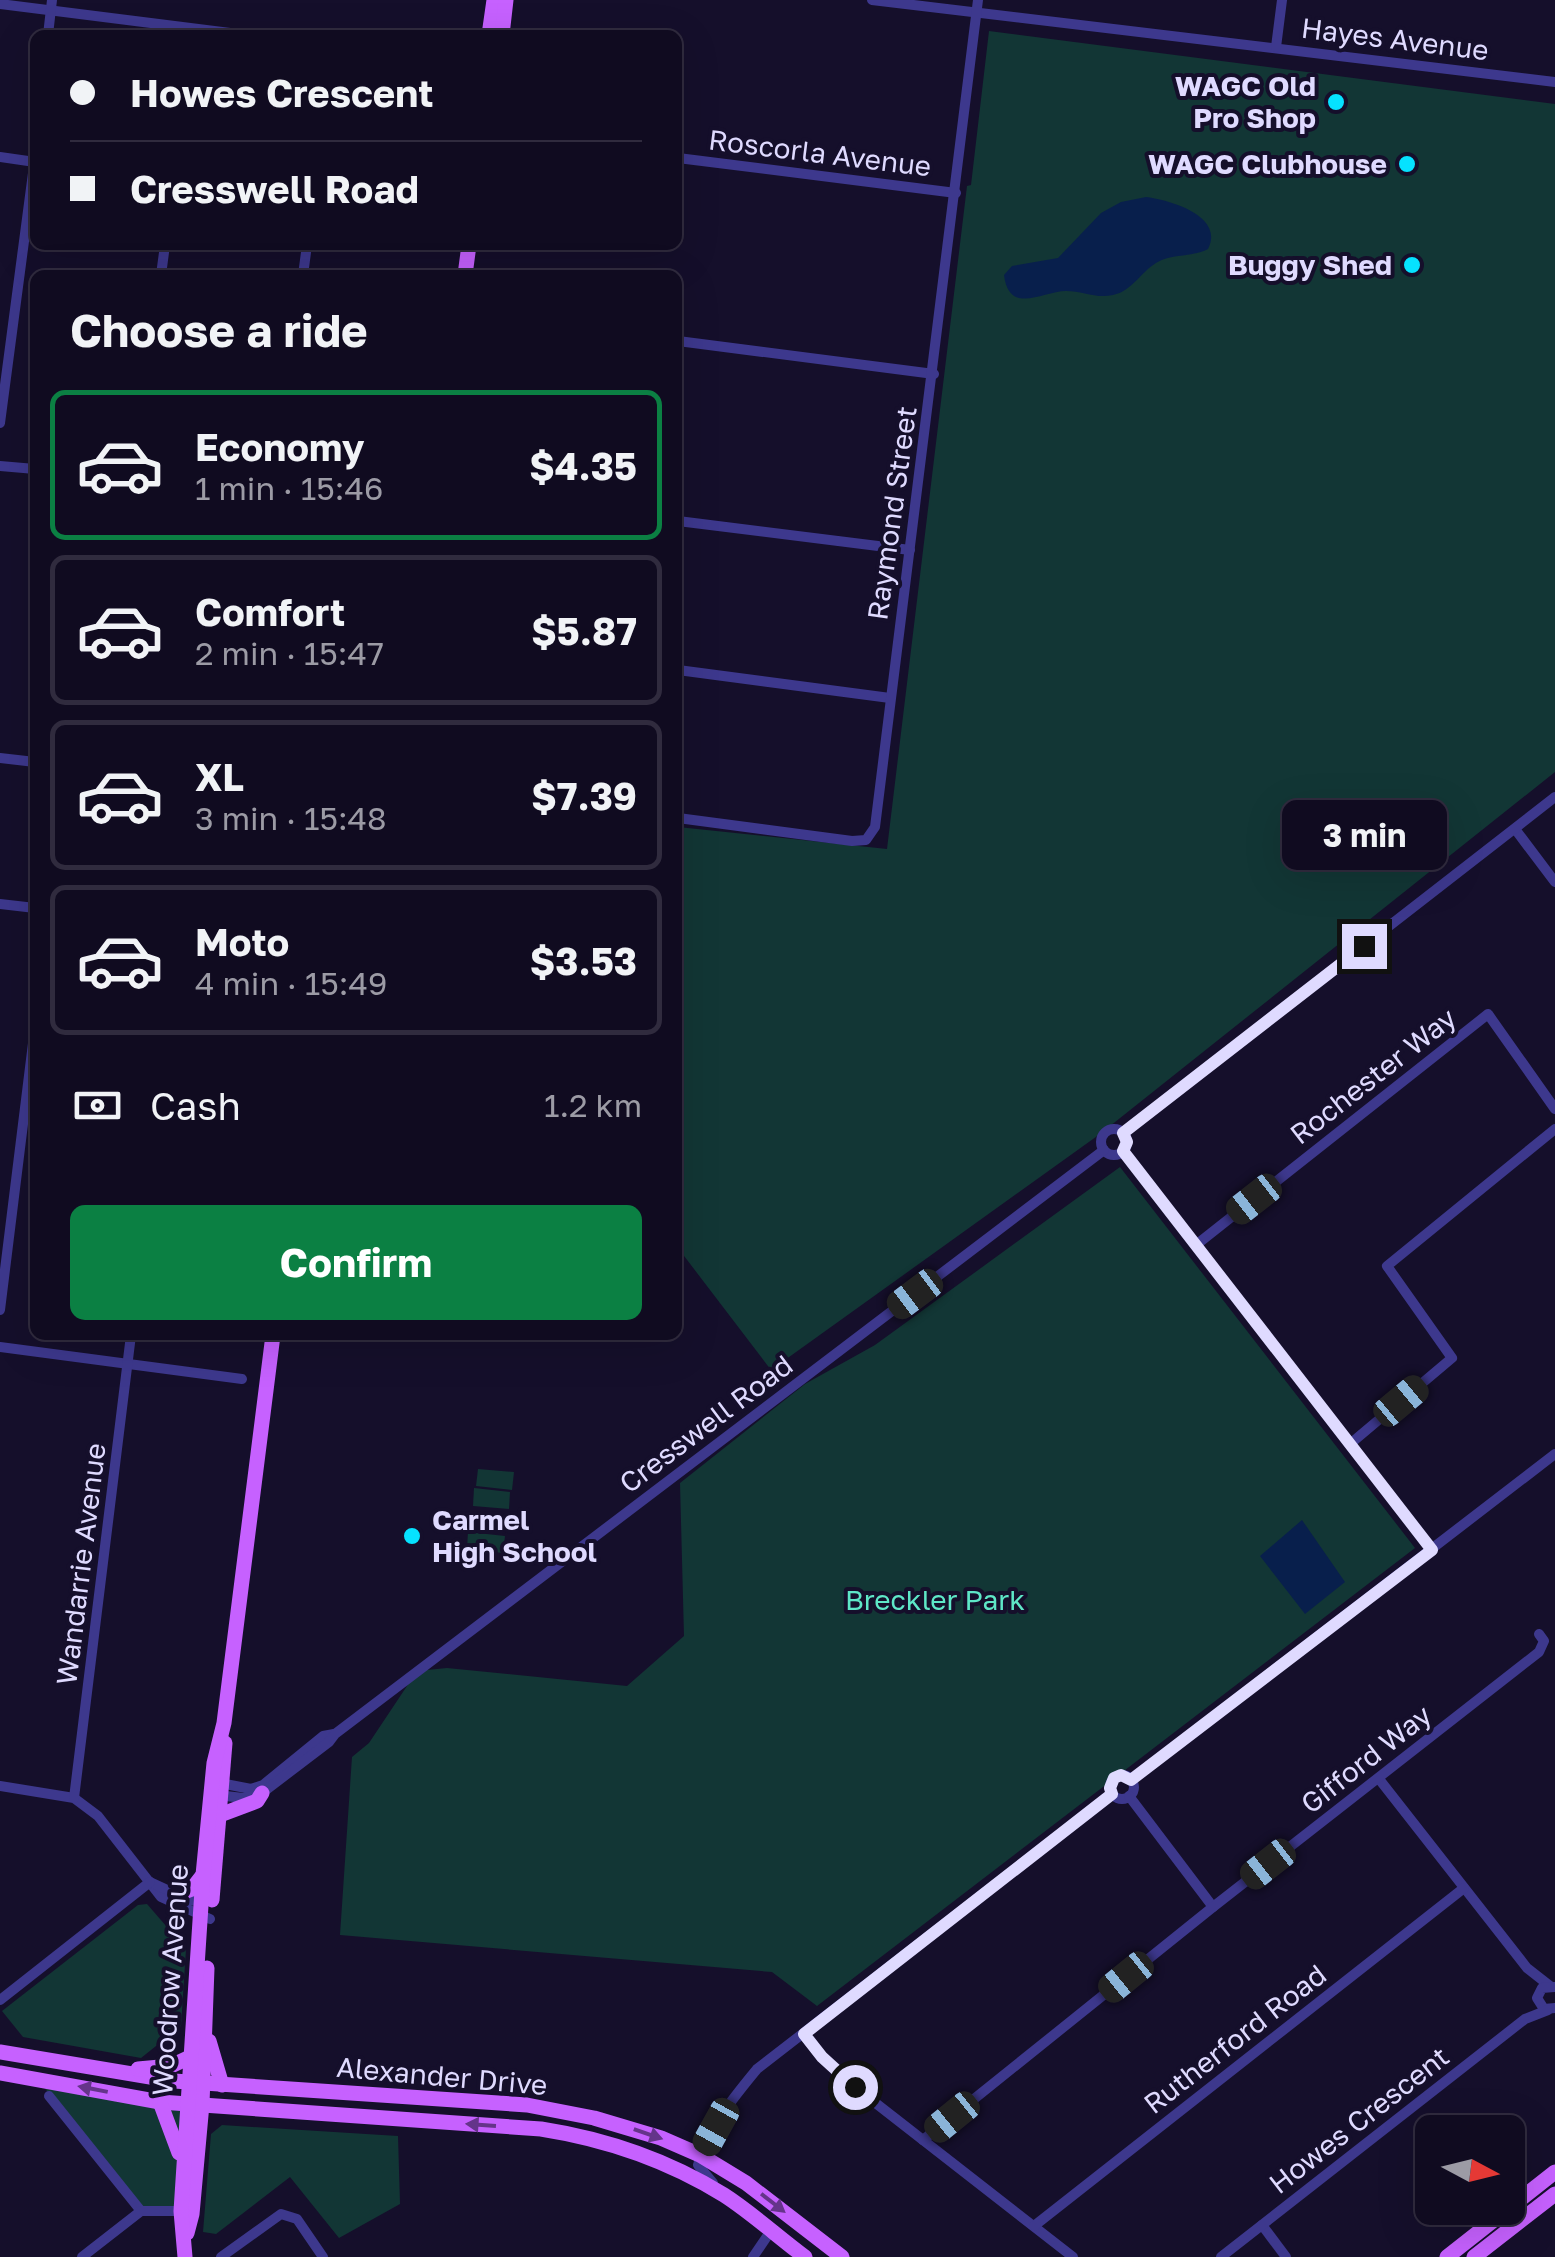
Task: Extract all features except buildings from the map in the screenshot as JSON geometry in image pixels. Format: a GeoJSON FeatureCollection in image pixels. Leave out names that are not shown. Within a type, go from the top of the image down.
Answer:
{"type":"FeatureCollection","features":[{"type":"Feature","properties":{"kind":"main road"},"geometry":{"type":"LineString","coordinates":[[490,30],[494,0]]}},
{"type":"Feature","properties":{"kind":"main road"},"geometry":{"type":"LineString","coordinates":[[503,30],[506,0]]}},
{"type":"Feature","properties":{"kind":"main road","name":"Woodrow Avenue"},"geometry":{"type":"LineString","coordinates":[[185,2250],[181,2211],[184,2166],[206,2033],[206,1910],[202,1876],[217,1789],[272,1340]]}},
{"type":"Feature","properties":{"kind":"main road","name":"Woodrow Avenue"},"geometry":{"type":"LineString","coordinates":[[196,2083],[190,2057],[220,1815],[217,1789]]}},
{"type":"Feature","properties":{"kind":"main road"},"geometry":{"type":"LineString","coordinates":[[220,1815],[257,1801],[262,1793]]}},
{"type":"Feature","properties":{"kind":"main road"},"geometry":{"type":"LineString","coordinates":[[176,1895],[192,1889],[202,1876]]}},
{"type":"Feature","properties":{"kind":"main road"},"geometry":{"type":"LineString","coordinates":[[206,2033],[222,2085]]}},
{"type":"Feature","properties":{"kind":"main road","name":"Alexander Drive"},"geometry":{"type":"LineString","coordinates":[[0,2052],[196,2083],[528,2105],[611,2122],[700,2155],[746,2183],[842,2257]]}},
{"type":"Feature","properties":{"kind":"main road"},"geometry":{"type":"LineString","coordinates":[[120,2072],[164,2068],[190,2057]]}},
{"type":"Feature","properties":{"kind":"main road","name":"Alexander Drive"},"geometry":{"type":"LineString","coordinates":[[0,2073],[160,2102],[578,2134],[654,2160],[724,2195],[805,2257]]}},
{"type":"Feature","properties":{"kind":"main road"},"geometry":{"type":"LineString","coordinates":[[160,2102],[184,2166]]}},
{"type":"Feature","properties":{"kind":"main road","name":"Woodrow Avenue"},"geometry":{"type":"LineString","coordinates":[[185,2250],[192,2214],[194,2103]]}},
{"type":"Feature","properties":{"kind":"main road"},"geometry":{"type":"LineString","coordinates":[[1474,2257],[1555,2172]]}},
{"type":"Feature","properties":{"kind":"main road"},"geometry":{"type":"LineString","coordinates":[[1446,2257],[1532,2200],[1555,2194]]}},
{"type":"Feature","properties":{"kind":"street","name":"Hayes Avenue"},"geometry":{"type":"LineString","coordinates":[[872,0],[1555,82]]}},
{"type":"Feature","properties":{"kind":"street","name":"Raymond Street"},"geometry":{"type":"LineString","coordinates":[[682,819],[852,842],[866,840],[875,827],[978,0]]}},
{"type":"Feature","properties":{"kind":"street"},"geometry":{"type":"LineString","coordinates":[[1276,47],[1282,0]]}},
{"type":"Feature","properties":{"kind":"street"},"geometry":{"type":"LineString","coordinates":[[0,4],[52,5],[186,30]]}},
{"type":"Feature","properties":{"kind":"street"},"geometry":{"type":"LineString","coordinates":[[49,30],[52,5]]}},
{"type":"Feature","properties":{"kind":"street"},"geometry":{"type":"LineString","coordinates":[[0,158],[30,160]]}},
{"type":"Feature","properties":{"kind":"street","name":"Roscorla Avenue"},"geometry":{"type":"LineString","coordinates":[[682,159],[956,193]]}},
{"type":"Feature","properties":{"kind":"street"},"geometry":{"type":"LineString","coordinates":[[0,423],[30,198]]}},
{"type":"Feature","properties":{"kind":"street"},"geometry":{"type":"LineString","coordinates":[[682,342],[934,374]]}},
{"type":"Feature","properties":{"kind":"street"},"geometry":{"type":"LineString","coordinates":[[0,466],[30,469]]}},
{"type":"Feature","properties":{"kind":"street"},"geometry":{"type":"LineString","coordinates":[[682,522],[910,550]]}},
{"type":"Feature","properties":{"kind":"street"},"geometry":{"type":"LineString","coordinates":[[682,671],[890,698]]}},
{"type":"Feature","properties":{"kind":"street"},"geometry":{"type":"LineString","coordinates":[[0,758],[30,761]]}},
{"type":"Feature","properties":{"kind":"street","name":"Cresswell Road"},"geometry":{"type":"LineString","coordinates":[[262,1793],[1104,1150],[1106,1132],[1114,1129],[1123,1133],[1555,797]]}},
{"type":"Feature","properties":{"kind":"street"},"geometry":{"type":"LineString","coordinates":[[1515,830],[1555,882]]}},
{"type":"Feature","properties":{"kind":"street"},"geometry":{"type":"LineString","coordinates":[[0,904],[30,907]]}},
{"type":"Feature","properties":{"kind":"street","name":"Rochester Way"},"geometry":{"type":"LineString","coordinates":[[1196,1245],[1488,1014],[1555,1109]]}},
{"type":"Feature","properties":{"kind":"street"},"geometry":{"type":"LineString","coordinates":[[0,1310],[30,1067]]}},
{"type":"Feature","properties":{"kind":"street"},"geometry":{"type":"LineString","coordinates":[[1350,1444],[1452,1358],[1386,1266],[1555,1130]]}},
{"type":"Feature","properties":{"kind":"street"},"geometry":{"type":"LineString","coordinates":[[1104,1150],[1116,1155],[1123,1151],[1127,1142],[1123,1133]]}},
{"type":"Feature","properties":{"kind":"street"},"geometry":{"type":"LineString","coordinates":[[1123,1151],[1432,1550]]}},
{"type":"Feature","properties":{"kind":"street","name":"Wandarrie Avenue"},"geometry":{"type":"LineString","coordinates":[[74,1798],[131,1340]]}},
{"type":"Feature","properties":{"kind":"street"},"geometry":{"type":"LineString","coordinates":[[0,1347],[242,1379]]}},
{"type":"Feature","properties":{"kind":"street"},"geometry":{"type":"LineString","coordinates":[[1131,1780],[1555,1454]]}},
{"type":"Feature","properties":{"kind":"street","name":"Gifford Way"},"geometry":{"type":"LineString","coordinates":[[923,2140],[1212,1907],[1539,1652],[1544,1641],[1539,1634]]}},
{"type":"Feature","properties":{"kind":"street","name":"Cresswell Road"},"geometry":{"type":"LineString","coordinates":[[217,1789],[263,1785],[323,1736],[335,1734]]}},
{"type":"Feature","properties":{"kind":"street"},"geometry":{"type":"LineString","coordinates":[[1121,1775],[1131,1780],[1134,1786],[1129,1796],[1120,1799],[1112,1794],[1114,1778],[1121,1775]]}},
{"type":"Feature","properties":{"kind":"street"},"geometry":{"type":"LineString","coordinates":[[1379,1779],[1527,1968],[1554,1987]]}},
{"type":"Feature","properties":{"kind":"street"},"geometry":{"type":"LineString","coordinates":[[0,1786],[74,1798],[98,1816],[161,1897],[206,1910]]}},
{"type":"Feature","properties":{"kind":"street"},"geometry":{"type":"LineString","coordinates":[[217,1789],[244,1798],[262,1793]]}},
{"type":"Feature","properties":{"kind":"street"},"geometry":{"type":"LineString","coordinates":[[724,2195],[701,2172],[700,2155],[726,2109],[757,2069],[1112,1794]]}},
{"type":"Feature","properties":{"kind":"street"},"geometry":{"type":"LineString","coordinates":[[1129,1796],[1212,1907]]}},
{"type":"Feature","properties":{"kind":"street"},"geometry":{"type":"LineString","coordinates":[[150,1882],[206,1910]]}},
{"type":"Feature","properties":{"kind":"street"},"geometry":{"type":"LineString","coordinates":[[0,2000],[150,1882]]}},
{"type":"Feature","properties":{"kind":"street","name":"Rutherford Road"},"geometry":{"type":"LineString","coordinates":[[1034,2226],[1464,1888]]}},
{"type":"Feature","properties":{"kind":"street"},"geometry":{"type":"LineString","coordinates":[[1527,1968],[1538,1997],[1552,2010]]}},
{"type":"Feature","properties":{"kind":"street"},"geometry":{"type":"LineString","coordinates":[[1538,1997],[1542,1988],[1554,1987]]}},
{"type":"Feature","properties":{"kind":"street","name":"Howes Crescent"},"geometry":{"type":"LineString","coordinates":[[1525,2019],[1538,1997]]}},
{"type":"Feature","properties":{"kind":"street","name":"Howes Crescent"},"geometry":{"type":"LineString","coordinates":[[1221,2257],[1525,2019],[1552,2010]]}},
{"type":"Feature","properties":{"kind":"street"},"geometry":{"type":"LineString","coordinates":[[804,2034],[844,2077],[1072,2257]]}},
{"type":"Feature","properties":{"kind":"street"},"geometry":{"type":"LineString","coordinates":[[49,2096],[141,2211]]}},
{"type":"Feature","properties":{"kind":"street"},"geometry":{"type":"LineString","coordinates":[[654,2160],[672,2164],[700,2155]]}},
{"type":"Feature","properties":{"kind":"street"},"geometry":{"type":"LineString","coordinates":[[82,2257],[141,2211],[181,2211]]}},
{"type":"Feature","properties":{"kind":"street"},"geometry":{"type":"LineString","coordinates":[[221,2257],[281,2214],[297,2219],[323,2257]]}},
{"type":"Feature","properties":{"kind":"street"},"geometry":{"type":"LineString","coordinates":[[1262,2225],[1286,2257]]}},
{"type":"Feature","properties":{"kind":"street"},"geometry":{"type":"LineString","coordinates":[[754,2257],[770,2232]]}},
{"type":"Feature","properties":{"kind":"green space"},"geometry":{"type":"Polygon","coordinates":[[[989,31],[1555,104],[1555,772],[1100,1134],[771,1370],[682,1253],[682,827],[887,849],[967,186],[971,185],[989,31]]]}},
{"type":"Feature","properties":{"kind":"green space","name":"Breckler Park"},"geometry":{"type":"Polygon","coordinates":[[[1120,1167],[1415,1548],[817,2006],[772,1972],[340,1935],[352,1757],[369,1743],[417,1671],[447,1668],[627,1686],[684,1636],[680,1483],[805,1384],[875,1345],[1120,1167]]]}},
{"type":"Feature","properties":{"kind":"green space"},"geometry":{"type":"Polygon","coordinates":[[[478,1469],[514,1472],[512,1490],[476,1486],[478,1469]]]}},
{"type":"Feature","properties":{"kind":"green space"},"geometry":{"type":"Polygon","coordinates":[[[474,1488],[510,1492],[509,1509],[473,1506],[474,1488]]]}},
{"type":"Feature","properties":{"kind":"green space"},"geometry":{"type":"Polygon","coordinates":[[[472,1511],[508,1515],[506,1532],[470,1528],[472,1511]]]}},
{"type":"Feature","properties":{"kind":"green space"},"geometry":{"type":"Polygon","coordinates":[[[468,1532],[505,1536],[503,1553],[467,1549],[468,1532]]]}},
{"type":"Feature","properties":{"kind":"green space"},"geometry":{"type":"Polygon","coordinates":[[[147,1904],[186,1949],[181,2026],[141,2058],[23,2037],[2,2011],[138,1905],[147,1904]]]}},
{"type":"Feature","properties":{"kind":"green space"},"geometry":{"type":"Polygon","coordinates":[[[36,2077],[186,2102],[181,2211],[141,2211],[36,2077]]]}},
{"type":"Feature","properties":{"kind":"green space"},"geometry":{"type":"Polygon","coordinates":[[[222,2125],[398,2136],[400,2204],[339,2238],[290,2177],[216,2234],[203,2232],[211,2134],[222,2125]]]}},
{"type":"Feature","properties":{"kind":"water"},"geometry":{"type":"Polygon","coordinates":[[[1146,197],[1181,206],[1202,219],[1211,237],[1208,249],[1162,260],[1113,295],[1066,291],[1020,298],[1007,287],[1004,275],[1012,266],[1058,258],[1101,213],[1121,202],[1146,197]]]}},
{"type":"Feature","properties":{"kind":"water"},"geometry":{"type":"Polygon","coordinates":[[[1302,1520],[1345,1582],[1305,1614],[1260,1556],[1302,1520]]]}},
{"type":"Feature","properties":{"kind":"place","name":"WAGC Old Pro Shop"},"geometry":{"type":"Point","coordinates":[1336,102]}},
{"type":"Feature","properties":{"kind":"place","name":"WAGC Clubhouse"},"geometry":{"type":"Point","coordinates":[1407,164]}},
{"type":"Feature","properties":{"kind":"place","name":"Buggy Shed"},"geometry":{"type":"Point","coordinates":[1412,265]}},
{"type":"Feature","properties":{"kind":"place","name":"Carmel High School"},"geometry":{"type":"Point","coordinates":[412,1536]}},
{"type":"Feature","properties":{"kind":"route"},"geometry":{"type":"LineString","coordinates":[[855,2087],[804,2034],[1112,1794],[1114,1778],[1121,1775],[1131,1780],[1432,1550],[1123,1151],[1127,1142],[1123,1133],[1364,946]]}}]}
